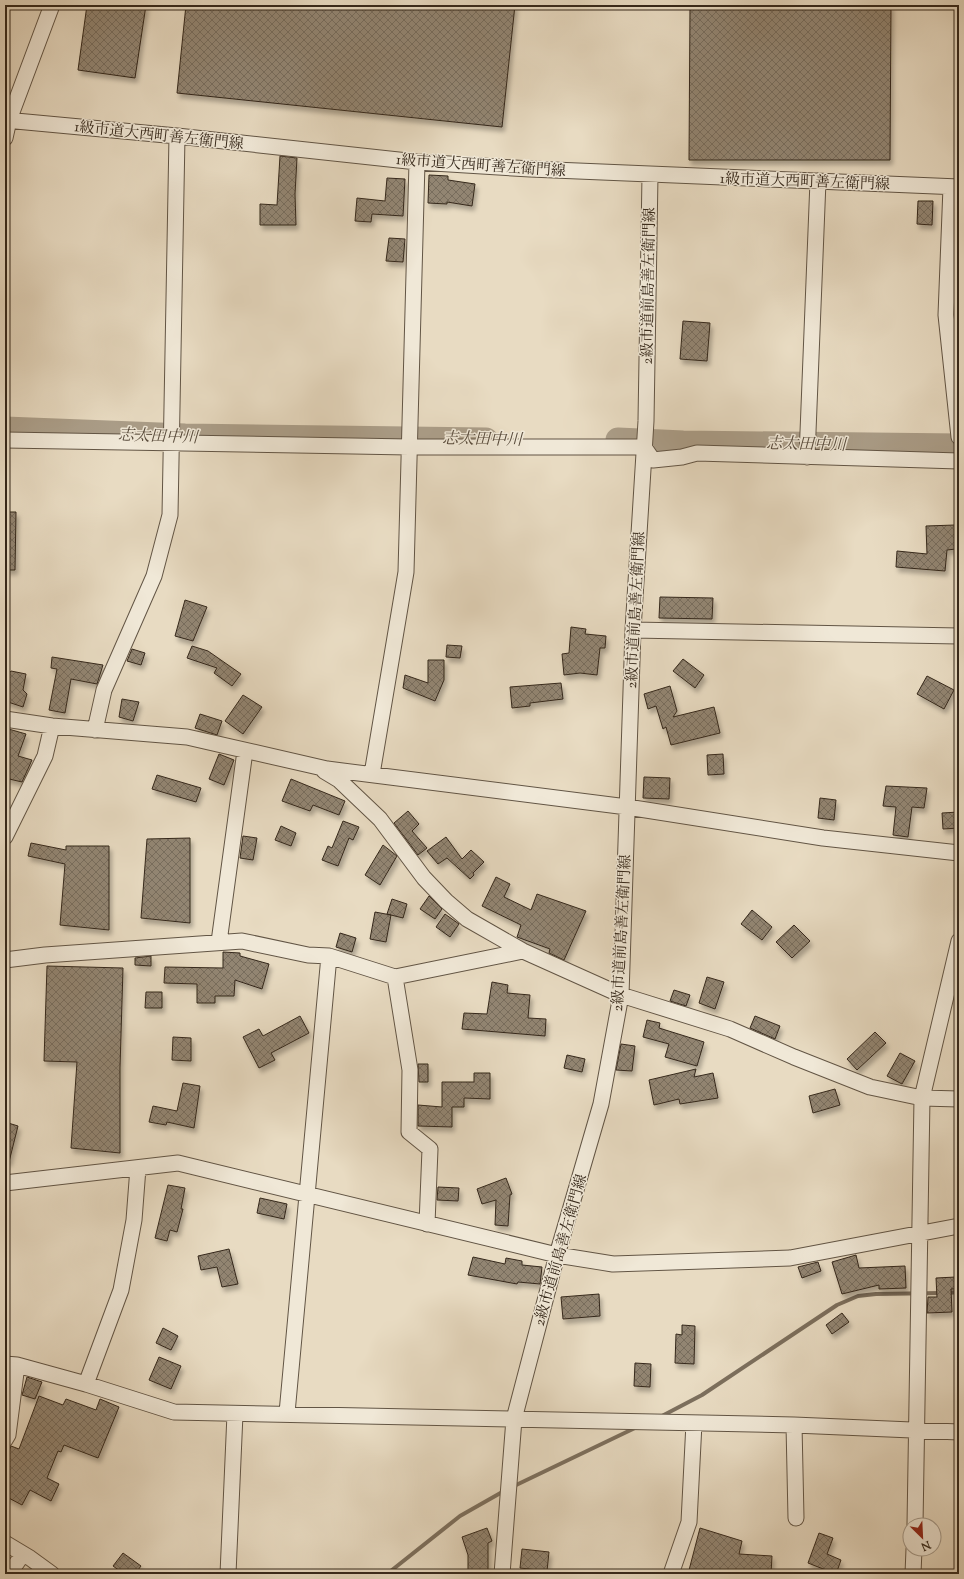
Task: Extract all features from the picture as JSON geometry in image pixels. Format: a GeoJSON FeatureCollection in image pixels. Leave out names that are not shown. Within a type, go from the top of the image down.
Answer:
{"type":"FeatureCollection","features":[{"type":"Feature","properties":{"kind":"street"},"geometry":{"type":"LineString","coordinates":[[5,138],[7,120],[52,5]]}},
{"type":"Feature","properties":{"kind":"street","name":"1級市道大西町善左衛門線"},"geometry":{"type":"LineString","coordinates":[[7,120],[177,136],[417,162],[530,170],[955,187]]}},
{"type":"Feature","properties":{"kind":"street"},"geometry":{"type":"LineString","coordinates":[[96,730],[104,690],[154,576],[170,515],[177,136]]}},
{"type":"Feature","properties":{"kind":"street"},"geometry":{"type":"LineString","coordinates":[[372,774],[406,572],[409,511],[409,447],[417,162]]}},
{"type":"Feature","properties":{"kind":"street","name":"2級市道前島善左衛門線"},"geometry":{"type":"LineString","coordinates":[[502,1574],[514,1418],[557,1255],[601,1104],[621,995],[633,630],[646,421],[650,175]]}},
{"type":"Feature","properties":{"kind":"street"},"geometry":{"type":"LineString","coordinates":[[807,457],[818,181]]}},
{"type":"Feature","properties":{"kind":"street"},"geometry":{"type":"LineString","coordinates":[[955,187],[946,315],[959,436]]}},
{"type":"Feature","properties":{"kind":"street"},"geometry":{"type":"LineString","coordinates":[[5,440],[409,447],[644,447],[653,460],[682,457],[697,453],[959,461]]}},
{"type":"Feature","properties":{"kind":"street"},"geometry":{"type":"LineString","coordinates":[[633,630],[959,636]]}},
{"type":"Feature","properties":{"kind":"street"},"geometry":{"type":"LineString","coordinates":[[5,719],[52,726],[186,737],[315,766],[627,807],[823,838],[959,853]]}},
{"type":"Feature","properties":{"kind":"street"},"geometry":{"type":"LineString","coordinates":[[5,837],[45,756],[52,726]]}},
{"type":"Feature","properties":{"kind":"street"},"geometry":{"type":"LineString","coordinates":[[219,942],[245,751]]}},
{"type":"Feature","properties":{"kind":"street"},"geometry":{"type":"LineString","coordinates":[[315,766],[339,780],[380,819],[424,878],[467,919],[523,951],[621,995],[730,1029],[870,1087],[922,1098],[959,1099]]}},
{"type":"Feature","properties":{"kind":"street"},"geometry":{"type":"LineString","coordinates":[[5,960],[242,940],[308,955],[329,956],[395,977],[523,951]]}},
{"type":"Feature","properties":{"kind":"street"},"geometry":{"type":"LineString","coordinates":[[915,1517],[918,1431],[922,1098],[959,941]]}},
{"type":"Feature","properties":{"kind":"street"},"geometry":{"type":"LineString","coordinates":[[288,1413],[329,956]]}},
{"type":"Feature","properties":{"kind":"street"},"geometry":{"type":"LineString","coordinates":[[395,977],[410,1070],[409,1132],[430,1149],[427,1224]]}},
{"type":"Feature","properties":{"kind":"street"},"geometry":{"type":"LineString","coordinates":[[5,1183],[178,1163],[557,1255],[613,1264],[790,1258],[959,1226]]}},
{"type":"Feature","properties":{"kind":"street"},"geometry":{"type":"LineString","coordinates":[[86,1384],[121,1290],[134,1220],[138,1168]]}},
{"type":"Feature","properties":{"kind":"street"},"geometry":{"type":"LineString","coordinates":[[5,1440],[8,1435],[11,1365],[86,1384],[174,1412],[235,1414],[288,1413],[794,1425],[959,1432]]}},
{"type":"Feature","properties":{"kind":"street"},"geometry":{"type":"LineString","coordinates":[[228,1574],[235,1414]]}},
{"type":"Feature","properties":{"kind":"street"},"geometry":{"type":"LineString","coordinates":[[672,1574],[689,1522],[694,1423]]}},
{"type":"Feature","properties":{"kind":"street"},"geometry":{"type":"LineString","coordinates":[[794,1425],[796,1518]]}},
{"type":"Feature","properties":{"kind":"street"},"geometry":{"type":"LineString","coordinates":[[5,1543],[52,1574]]}},
{"type":"Feature","properties":{"kind":"street"},"geometry":{"type":"LineString","coordinates":[[9,1574],[23,1554]]}},
{"type":"Feature","properties":{"kind":"street"},"geometry":{"type":"LineString","coordinates":[[913,1574],[914,1557]]}},
{"type":"Feature","properties":{"kind":"building"},"geometry":{"type":"Polygon","coordinates":[[[87,5],[146,5],[135,78],[78,70],[87,5]]]}},
{"type":"Feature","properties":{"kind":"building"},"geometry":{"type":"Polygon","coordinates":[[[186,5],[515,5],[502,127],[177,93],[186,5]]]}},
{"type":"Feature","properties":{"kind":"building"},"geometry":{"type":"Polygon","coordinates":[[[690,5],[891,5],[890,160],[689,160],[690,5]]]}},
{"type":"Feature","properties":{"kind":"building"},"geometry":{"type":"Polygon","coordinates":[[[280,156],[297,158],[295,194],[296,225],[260,225],[260,204],[277,205],[280,156]]]}},
{"type":"Feature","properties":{"kind":"building"},"geometry":{"type":"Polygon","coordinates":[[[429,175],[448,176],[448,180],[475,184],[472,206],[447,202],[447,204],[428,203],[429,175]]]}},
{"type":"Feature","properties":{"kind":"building"},"geometry":{"type":"Polygon","coordinates":[[[387,178],[405,179],[403,216],[372,214],[371,222],[355,221],[357,198],[385,201],[387,178]]]}},
{"type":"Feature","properties":{"kind":"building"},"geometry":{"type":"Polygon","coordinates":[[[918,201],[933,201],[932,225],[917,224],[918,201]]]}},
{"type":"Feature","properties":{"kind":"building"},"geometry":{"type":"Polygon","coordinates":[[[389,238],[405,239],[403,262],[386,261],[389,238]]]}},
{"type":"Feature","properties":{"kind":"building"},"geometry":{"type":"Polygon","coordinates":[[[683,321],[710,323],[707,361],[680,359],[683,321]]]}},
{"type":"Feature","properties":{"kind":"building"},"geometry":{"type":"Polygon","coordinates":[[[5,512],[16,512],[15,570],[5,570],[5,512]]]}},
{"type":"Feature","properties":{"kind":"building"},"geometry":{"type":"Polygon","coordinates":[[[955,525],[956,549],[947,550],[945,571],[896,567],[897,551],[927,554],[926,526],[955,525]]]}},
{"type":"Feature","properties":{"kind":"building"},"geometry":{"type":"Polygon","coordinates":[[[660,597],[713,598],[712,619],[659,618],[660,597]]]}},
{"type":"Feature","properties":{"kind":"building"},"geometry":{"type":"Polygon","coordinates":[[[185,600],[207,607],[193,641],[175,636],[185,600]]]}},
{"type":"Feature","properties":{"kind":"building"},"geometry":{"type":"Polygon","coordinates":[[[571,627],[586,629],[585,634],[606,636],[605,648],[600,648],[597,675],[580,673],[564,675],[562,654],[569,653],[571,627]]]}},
{"type":"Feature","properties":{"kind":"building"},"geometry":{"type":"Polygon","coordinates":[[[447,645],[462,646],[460,658],[446,657],[447,645]]]}},
{"type":"Feature","properties":{"kind":"building"},"geometry":{"type":"Polygon","coordinates":[[[192,646],[208,651],[241,674],[232,686],[214,673],[217,668],[187,658],[192,646]]]}},
{"type":"Feature","properties":{"kind":"building"},"geometry":{"type":"Polygon","coordinates":[[[132,649],[145,653],[141,665],[127,661],[132,649]]]}},
{"type":"Feature","properties":{"kind":"building"},"geometry":{"type":"Polygon","coordinates":[[[52,657],[103,665],[97,684],[71,679],[65,713],[49,710],[57,669],[51,668],[52,657]]]}},
{"type":"Feature","properties":{"kind":"building"},"geometry":{"type":"Polygon","coordinates":[[[683,659],[704,675],[695,688],[673,671],[683,659]]]}},
{"type":"Feature","properties":{"kind":"building"},"geometry":{"type":"Polygon","coordinates":[[[428,660],[444,660],[444,680],[435,701],[403,688],[405,675],[428,683],[428,660]]]}},
{"type":"Feature","properties":{"kind":"building"},"geometry":{"type":"Polygon","coordinates":[[[11,671],[26,674],[23,690],[27,694],[23,707],[5,701],[5,678],[11,671]]]}},
{"type":"Feature","properties":{"kind":"building"},"geometry":{"type":"Polygon","coordinates":[[[927,676],[954,690],[944,709],[917,694],[927,676]]]}},
{"type":"Feature","properties":{"kind":"building"},"geometry":{"type":"Polygon","coordinates":[[[561,683],[563,699],[530,703],[530,706],[512,708],[510,687],[561,683]]]}},
{"type":"Feature","properties":{"kind":"building"},"geometry":{"type":"Polygon","coordinates":[[[670,686],[677,711],[673,717],[714,707],[720,733],[671,745],[666,727],[663,729],[656,706],[648,709],[644,694],[670,686]]]}},
{"type":"Feature","properties":{"kind":"building"},"geometry":{"type":"Polygon","coordinates":[[[243,695],[262,707],[243,734],[225,721],[243,695]]]}},
{"type":"Feature","properties":{"kind":"building"},"geometry":{"type":"Polygon","coordinates":[[[122,699],[139,702],[133,721],[119,717],[122,699]]]}},
{"type":"Feature","properties":{"kind":"building"},"geometry":{"type":"Polygon","coordinates":[[[200,714],[222,721],[217,735],[195,728],[200,714]]]}},
{"type":"Feature","properties":{"kind":"building"},"geometry":{"type":"Polygon","coordinates":[[[5,728],[26,734],[18,756],[32,760],[22,782],[5,778],[5,728]]]}},
{"type":"Feature","properties":{"kind":"building"},"geometry":{"type":"Polygon","coordinates":[[[219,754],[234,760],[224,785],[209,779],[219,754]]]}},
{"type":"Feature","properties":{"kind":"building"},"geometry":{"type":"Polygon","coordinates":[[[723,754],[724,774],[708,775],[707,755],[723,754]]]}},
{"type":"Feature","properties":{"kind":"building"},"geometry":{"type":"Polygon","coordinates":[[[157,775],[201,788],[196,802],[152,789],[157,775]]]}},
{"type":"Feature","properties":{"kind":"building"},"geometry":{"type":"Polygon","coordinates":[[[644,777],[670,778],[669,799],[643,798],[644,777]]]}},
{"type":"Feature","properties":{"kind":"building"},"geometry":{"type":"Polygon","coordinates":[[[291,779],[345,801],[339,815],[313,805],[310,811],[282,801],[291,779]]]}},
{"type":"Feature","properties":{"kind":"building"},"geometry":{"type":"Polygon","coordinates":[[[886,786],[927,788],[924,808],[912,807],[908,837],[893,835],[896,807],[883,806],[886,786]]]}},
{"type":"Feature","properties":{"kind":"building"},"geometry":{"type":"Polygon","coordinates":[[[820,798],[836,800],[834,820],[818,818],[820,798]]]}},
{"type":"Feature","properties":{"kind":"building"},"geometry":{"type":"Polygon","coordinates":[[[408,811],[419,824],[412,831],[427,848],[418,855],[394,823],[408,811]]]}},
{"type":"Feature","properties":{"kind":"building"},"geometry":{"type":"Polygon","coordinates":[[[959,812],[959,828],[943,829],[942,813],[959,812]]]}},
{"type":"Feature","properties":{"kind":"building"},"geometry":{"type":"Polygon","coordinates":[[[343,821],[359,827],[353,840],[349,838],[338,866],[322,860],[328,846],[332,848],[343,821]]]}},
{"type":"Feature","properties":{"kind":"building"},"geometry":{"type":"Polygon","coordinates":[[[281,826],[296,833],[291,846],[275,840],[281,826]]]}},
{"type":"Feature","properties":{"kind":"building"},"geometry":{"type":"Polygon","coordinates":[[[243,836],[257,838],[253,860],[240,858],[243,836]]]}},
{"type":"Feature","properties":{"kind":"building"},"geometry":{"type":"Polygon","coordinates":[[[446,837],[462,859],[471,850],[484,862],[473,873],[474,875],[470,879],[447,858],[438,864],[427,851],[446,837]]]}},
{"type":"Feature","properties":{"kind":"building"},"geometry":{"type":"Polygon","coordinates":[[[190,838],[190,923],[141,918],[147,839],[190,838]]]}},
{"type":"Feature","properties":{"kind":"building"},"geometry":{"type":"Polygon","coordinates":[[[31,843],[66,850],[66,846],[109,846],[109,930],[60,925],[65,864],[28,856],[31,843]]]}},
{"type":"Feature","properties":{"kind":"building"},"geometry":{"type":"Polygon","coordinates":[[[383,845],[397,856],[380,885],[365,875],[383,845]]]}},
{"type":"Feature","properties":{"kind":"building"},"geometry":{"type":"Polygon","coordinates":[[[496,877],[510,884],[504,897],[531,910],[537,894],[586,911],[564,960],[549,953],[550,949],[517,937],[521,925],[482,906],[496,877]]]}},
{"type":"Feature","properties":{"kind":"building"},"geometry":{"type":"Polygon","coordinates":[[[429,896],[442,909],[435,919],[420,909],[429,896]]]}},
{"type":"Feature","properties":{"kind":"building"},"geometry":{"type":"Polygon","coordinates":[[[392,899],[407,904],[403,918],[387,914],[392,899]]]}},
{"type":"Feature","properties":{"kind":"building"},"geometry":{"type":"Polygon","coordinates":[[[752,910],[772,927],[762,940],[741,924],[752,910]]]}},
{"type":"Feature","properties":{"kind":"building"},"geometry":{"type":"Polygon","coordinates":[[[375,912],[391,915],[386,942],[370,939],[375,912]]]}},
{"type":"Feature","properties":{"kind":"building"},"geometry":{"type":"Polygon","coordinates":[[[445,914],[459,924],[450,937],[436,927],[445,914]]]}},
{"type":"Feature","properties":{"kind":"building"},"geometry":{"type":"Polygon","coordinates":[[[794,925],[810,941],[792,958],[776,942],[794,925]]]}},
{"type":"Feature","properties":{"kind":"building"},"geometry":{"type":"Polygon","coordinates":[[[340,933],[356,938],[352,952],[336,947],[340,933]]]}},
{"type":"Feature","properties":{"kind":"building"},"geometry":{"type":"Polygon","coordinates":[[[223,952],[240,953],[240,956],[269,964],[262,989],[235,980],[234,996],[215,996],[215,1003],[197,1003],[197,984],[164,983],[165,967],[223,968],[223,952]]]}},
{"type":"Feature","properties":{"kind":"building"},"geometry":{"type":"Polygon","coordinates":[[[151,956],[151,966],[135,965],[135,958],[151,956]]]}},
{"type":"Feature","properties":{"kind":"building"},"geometry":{"type":"Polygon","coordinates":[[[47,966],[123,968],[120,1068],[120,1153],[71,1148],[77,1062],[44,1061],[47,966]]]}},
{"type":"Feature","properties":{"kind":"building"},"geometry":{"type":"Polygon","coordinates":[[[707,977],[724,982],[715,1009],[699,1003],[707,977]]]}},
{"type":"Feature","properties":{"kind":"building"},"geometry":{"type":"Polygon","coordinates":[[[492,982],[508,985],[507,993],[530,995],[528,1018],[546,1019],[545,1036],[462,1029],[464,1013],[487,1014],[492,982]]]}},
{"type":"Feature","properties":{"kind":"building"},"geometry":{"type":"Polygon","coordinates":[[[674,990],[690,995],[686,1006],[670,1001],[674,990]]]}},
{"type":"Feature","properties":{"kind":"building"},"geometry":{"type":"Polygon","coordinates":[[[146,992],[162,992],[162,1008],[145,1008],[146,992]]]}},
{"type":"Feature","properties":{"kind":"building"},"geometry":{"type":"Polygon","coordinates":[[[300,1016],[309,1033],[271,1053],[275,1060],[259,1068],[243,1037],[259,1029],[263,1036],[300,1016]]]}},
{"type":"Feature","properties":{"kind":"building"},"geometry":{"type":"Polygon","coordinates":[[[755,1016],[780,1026],[775,1039],[750,1028],[755,1016]]]}},
{"type":"Feature","properties":{"kind":"building"},"geometry":{"type":"Polygon","coordinates":[[[647,1020],[660,1023],[659,1028],[704,1042],[697,1066],[665,1057],[669,1044],[643,1037],[647,1020]]]}},
{"type":"Feature","properties":{"kind":"building"},"geometry":{"type":"Polygon","coordinates":[[[875,1032],[886,1043],[857,1070],[847,1059],[875,1032]]]}},
{"type":"Feature","properties":{"kind":"building"},"geometry":{"type":"Polygon","coordinates":[[[173,1037],[191,1038],[191,1061],[172,1060],[173,1037]]]}},
{"type":"Feature","properties":{"kind":"building"},"geometry":{"type":"Polygon","coordinates":[[[621,1044],[635,1046],[632,1071],[616,1070],[621,1044]]]}},
{"type":"Feature","properties":{"kind":"building"},"geometry":{"type":"Polygon","coordinates":[[[900,1053],[915,1061],[902,1084],[887,1076],[900,1053]]]}},
{"type":"Feature","properties":{"kind":"building"},"geometry":{"type":"Polygon","coordinates":[[[567,1055],[585,1059],[582,1072],[564,1068],[567,1055]]]}},
{"type":"Feature","properties":{"kind":"building"},"geometry":{"type":"Polygon","coordinates":[[[418,1064],[428,1064],[428,1082],[419,1082],[418,1064]]]}},
{"type":"Feature","properties":{"kind":"building"},"geometry":{"type":"Polygon","coordinates":[[[696,1069],[694,1077],[713,1073],[718,1098],[680,1104],[679,1099],[654,1105],[649,1080],[696,1069]]]}},
{"type":"Feature","properties":{"kind":"building"},"geometry":{"type":"Polygon","coordinates":[[[474,1073],[490,1073],[490,1099],[464,1098],[464,1107],[452,1107],[452,1127],[418,1126],[418,1105],[442,1107],[442,1082],[474,1082],[474,1073]]]}},
{"type":"Feature","properties":{"kind":"building"},"geometry":{"type":"Polygon","coordinates":[[[183,1083],[200,1086],[194,1128],[167,1122],[166,1125],[149,1122],[153,1106],[177,1111],[183,1083]]]}},
{"type":"Feature","properties":{"kind":"building"},"geometry":{"type":"Polygon","coordinates":[[[835,1089],[840,1105],[813,1113],[809,1096],[835,1089]]]}},
{"type":"Feature","properties":{"kind":"building"},"geometry":{"type":"Polygon","coordinates":[[[5,1122],[18,1126],[9,1162],[5,1161],[5,1122]]]}},
{"type":"Feature","properties":{"kind":"building"},"geometry":{"type":"Polygon","coordinates":[[[506,1178],[512,1194],[510,1195],[508,1226],[495,1225],[496,1200],[482,1204],[477,1189],[506,1178]]]}},
{"type":"Feature","properties":{"kind":"building"},"geometry":{"type":"Polygon","coordinates":[[[168,1185],[185,1188],[181,1209],[183,1209],[177,1232],[170,1230],[167,1241],[155,1238],[168,1185]]]}},
{"type":"Feature","properties":{"kind":"building"},"geometry":{"type":"Polygon","coordinates":[[[438,1187],[459,1188],[458,1201],[437,1200],[438,1187]]]}},
{"type":"Feature","properties":{"kind":"building"},"geometry":{"type":"Polygon","coordinates":[[[260,1198],[287,1204],[284,1219],[257,1213],[260,1198]]]}},
{"type":"Feature","properties":{"kind":"building"},"geometry":{"type":"Polygon","coordinates":[[[229,1249],[238,1284],[222,1287],[217,1267],[201,1270],[198,1256],[229,1249]]]}},
{"type":"Feature","properties":{"kind":"building"},"geometry":{"type":"Polygon","coordinates":[[[856,1255],[859,1268],[905,1266],[906,1288],[879,1289],[879,1285],[842,1294],[832,1262],[856,1255]]]}},
{"type":"Feature","properties":{"kind":"building"},"geometry":{"type":"Polygon","coordinates":[[[473,1257],[505,1264],[506,1258],[522,1261],[522,1265],[542,1267],[540,1284],[518,1282],[517,1284],[468,1275],[473,1257]]]}},
{"type":"Feature","properties":{"kind":"building"},"geometry":{"type":"Polygon","coordinates":[[[818,1262],[821,1271],[802,1278],[798,1267],[818,1262]]]}},
{"type":"Feature","properties":{"kind":"building"},"geometry":{"type":"Polygon","coordinates":[[[956,1277],[956,1289],[951,1289],[952,1312],[927,1313],[928,1297],[937,1297],[936,1278],[956,1277]]]}},
{"type":"Feature","properties":{"kind":"building"},"geometry":{"type":"Polygon","coordinates":[[[599,1294],[600,1316],[563,1319],[561,1297],[599,1294]]]}},
{"type":"Feature","properties":{"kind":"building"},"geometry":{"type":"Polygon","coordinates":[[[842,1313],[849,1322],[832,1334],[826,1325],[842,1313]]]}},
{"type":"Feature","properties":{"kind":"building"},"geometry":{"type":"Polygon","coordinates":[[[682,1325],[695,1326],[694,1364],[675,1363],[676,1334],[682,1335],[682,1325]]]}},
{"type":"Feature","properties":{"kind":"building"},"geometry":{"type":"Polygon","coordinates":[[[163,1328],[178,1336],[171,1350],[156,1343],[163,1328]]]}},
{"type":"Feature","properties":{"kind":"building"},"geometry":{"type":"Polygon","coordinates":[[[159,1357],[181,1366],[171,1389],[149,1380],[159,1357]]]}},
{"type":"Feature","properties":{"kind":"building"},"geometry":{"type":"Polygon","coordinates":[[[635,1363],[651,1364],[650,1387],[634,1386],[635,1363]]]}},
{"type":"Feature","properties":{"kind":"building"},"geometry":{"type":"Polygon","coordinates":[[[27,1377],[42,1382],[35,1399],[22,1395],[27,1377]]]}},
{"type":"Feature","properties":{"kind":"building"},"geometry":{"type":"Polygon","coordinates":[[[39,1396],[63,1405],[66,1399],[96,1410],[100,1399],[119,1407],[98,1458],[64,1445],[61,1452],[58,1451],[47,1478],[59,1484],[51,1501],[30,1490],[22,1505],[5,1496],[5,1461],[11,1446],[19,1449],[39,1396]]]}},
{"type":"Feature","properties":{"kind":"building"},"geometry":{"type":"Polygon","coordinates":[[[487,1528],[492,1541],[488,1543],[488,1572],[468,1573],[468,1555],[462,1537],[487,1528]]]}},
{"type":"Feature","properties":{"kind":"building"},"geometry":{"type":"Polygon","coordinates":[[[700,1528],[742,1541],[739,1554],[772,1556],[771,1574],[688,1574],[700,1528]]]}},
{"type":"Feature","properties":{"kind":"building"},"geometry":{"type":"Polygon","coordinates":[[[819,1533],[833,1538],[827,1554],[841,1560],[836,1574],[808,1563],[819,1533]]]}},
{"type":"Feature","properties":{"kind":"building"},"geometry":{"type":"Polygon","coordinates":[[[522,1549],[549,1552],[547,1571],[520,1568],[522,1549]]]}},
{"type":"Feature","properties":{"kind":"building"},"geometry":{"type":"Polygon","coordinates":[[[123,1553],[141,1566],[135,1574],[124,1574],[113,1566],[123,1553]]]}},
{"type":"Feature","properties":{"kind":"waterway","name":"志太田中川"},"geometry":{"type":"LineString","coordinates":[[5,429],[185,436],[486,440]]}},
{"type":"Feature","properties":{"kind":"waterway","name":"志太田中川"},"geometry":{"type":"LineString","coordinates":[[618,440],[683,443],[959,446]]}},
{"type":"Feature","properties":{"kind":"waterway"},"geometry":{"type":"LineString","coordinates":[[947,1293],[959,1292]]}},
{"type":"Feature","properties":{"kind":"waterway"},"geometry":{"type":"LineString","coordinates":[[660,1417],[702,1395],[837,1305],[858,1296],[876,1294],[941,1293]]}},
{"type":"Feature","properties":{"kind":"waterway"},"geometry":{"type":"LineString","coordinates":[[512,1487],[637,1427]]}},
{"type":"Feature","properties":{"kind":"waterway"},"geometry":{"type":"LineString","coordinates":[[387,1574],[460,1516],[504,1491]]}}]}
